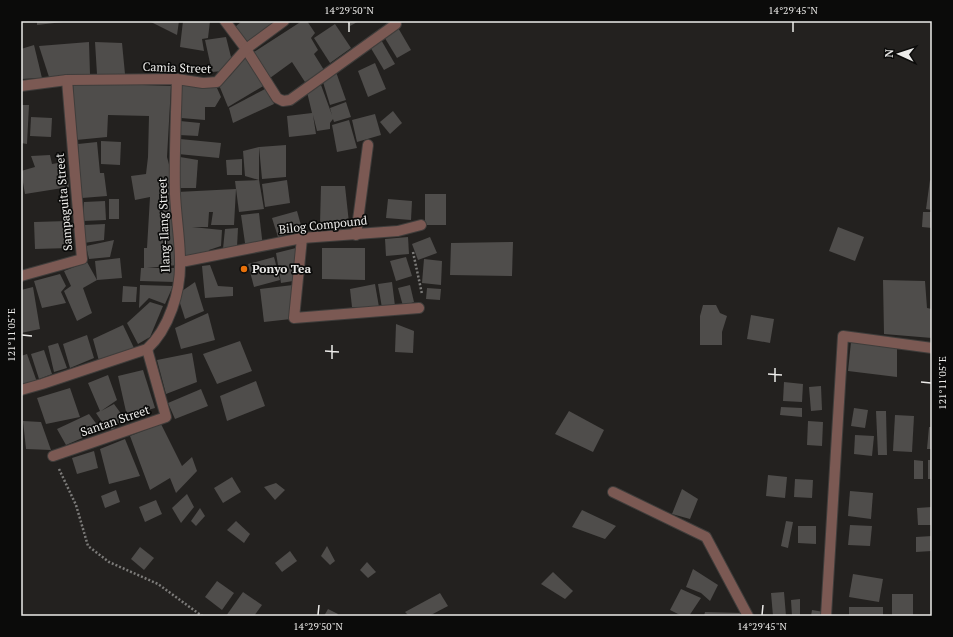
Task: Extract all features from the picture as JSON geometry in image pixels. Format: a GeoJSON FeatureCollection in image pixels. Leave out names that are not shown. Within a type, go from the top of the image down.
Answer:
{"type":"FeatureCollection","features":[{"type":"Feature","properties":{"kind":"street"},"geometry":{"type":"LineString","coordinates":[[224,21],[246,49],[277,98],[283,101],[290,100],[396,24]]}},
{"type":"Feature","properties":{"kind":"street","name":"Camia Street"},"geometry":{"type":"LineString","coordinates":[[21,86],[67,80],[177,79],[203,83],[216,82],[246,49],[284,21]]}},
{"type":"Feature","properties":{"kind":"street","name":"Ilang-Ilang Street"},"geometry":{"type":"LineString","coordinates":[[21,390],[146,349],[156,341],[176,298],[180,262],[175,194],[177,79]]}},
{"type":"Feature","properties":{"kind":"street","name":"Sampaguita Street"},"geometry":{"type":"LineString","coordinates":[[21,276],[82,259],[67,80]]}},
{"type":"Feature","properties":{"kind":"street"},"geometry":{"type":"LineString","coordinates":[[356,235],[368,145]]}},
{"type":"Feature","properties":{"kind":"street","name":"Bilog Compound"},"geometry":{"type":"LineString","coordinates":[[180,262],[302,238],[398,231],[422,224]]}},
{"type":"Feature","properties":{"kind":"street"},"geometry":{"type":"LineString","coordinates":[[302,238],[294,318],[419,308]]}},
{"type":"Feature","properties":{"kind":"street"},"geometry":{"type":"LineString","coordinates":[[826,616],[843,336],[932,348]]}},
{"type":"Feature","properties":{"kind":"street","name":"Santan Street"},"geometry":{"type":"LineString","coordinates":[[53,456],[166,416],[146,349]]}},
{"type":"Feature","properties":{"kind":"street"},"geometry":{"type":"LineString","coordinates":[[613,492],[706,537],[748,616]]}},
{"type":"Feature","properties":{"kind":"path"},"geometry":{"type":"LineString","coordinates":[[413,252],[424,302],[419,308]]}},
{"type":"Feature","properties":{"kind":"path"},"geometry":{"type":"LineString","coordinates":[[53,456],[76,505],[88,546],[110,562],[158,584],[202,616]]}},
{"type":"Feature","properties":{"kind":"building"},"geometry":{"type":"Polygon","coordinates":[[[37,21],[63,21],[63,22],[37,25],[37,21]]]}},
{"type":"Feature","properties":{"kind":"building"},"geometry":{"type":"Polygon","coordinates":[[[149,21],[179,21],[177,35],[149,21]]]}},
{"type":"Feature","properties":{"kind":"building"},"geometry":{"type":"Polygon","coordinates":[[[183,21],[210,21],[208,38],[202,39],[204,51],[180,47],[183,21]]]}},
{"type":"Feature","properties":{"kind":"building"},"geometry":{"type":"Polygon","coordinates":[[[242,21],[273,21],[275,24],[249,44],[235,27],[242,21]]]}},
{"type":"Feature","properties":{"kind":"building"},"geometry":{"type":"Polygon","coordinates":[[[302,21],[307,21],[315,33],[311,38],[318,50],[314,54],[324,70],[305,82],[292,62],[270,78],[254,52],[302,21]]]}},
{"type":"Feature","properties":{"kind":"building"},"geometry":{"type":"Polygon","coordinates":[[[346,21],[359,21],[350,26],[346,21]]]}},
{"type":"Feature","properties":{"kind":"building"},"geometry":{"type":"Polygon","coordinates":[[[335,24],[351,48],[330,63],[314,38],[335,24]]]}},
{"type":"Feature","properties":{"kind":"building"},"geometry":{"type":"Polygon","coordinates":[[[397,26],[411,50],[397,58],[383,35],[397,26]]]}},
{"type":"Feature","properties":{"kind":"building"},"geometry":{"type":"Polygon","coordinates":[[[226,37],[232,61],[223,71],[212,72],[205,40],[226,37]]]}},
{"type":"Feature","properties":{"kind":"building"},"geometry":{"type":"Polygon","coordinates":[[[380,38],[395,64],[384,70],[369,45],[380,38]]]}},
{"type":"Feature","properties":{"kind":"building"},"geometry":{"type":"Polygon","coordinates":[[[89,42],[90,75],[49,77],[39,46],[89,42]]]}},
{"type":"Feature","properties":{"kind":"building"},"geometry":{"type":"Polygon","coordinates":[[[95,42],[122,43],[125,74],[97,74],[95,42]]]}},
{"type":"Feature","properties":{"kind":"building"},"geometry":{"type":"Polygon","coordinates":[[[34,45],[42,78],[21,79],[21,49],[34,45]]]}},
{"type":"Feature","properties":{"kind":"building"},"geometry":{"type":"Polygon","coordinates":[[[247,56],[265,85],[228,107],[219,85],[230,76],[247,56]]]}},
{"type":"Feature","properties":{"kind":"building"},"geometry":{"type":"Polygon","coordinates":[[[375,63],[386,89],[368,97],[358,71],[375,63]]]}},
{"type":"Feature","properties":{"kind":"building"},"geometry":{"type":"Polygon","coordinates":[[[336,72],[346,100],[330,105],[323,82],[336,72]]]}},
{"type":"Feature","properties":{"kind":"building"},"geometry":{"type":"Polygon","coordinates":[[[73,84],[171,86],[167,157],[171,172],[169,193],[178,265],[147,268],[180,268],[175,282],[140,281],[141,268],[144,268],[144,248],[147,248],[150,197],[135,200],[131,176],[146,174],[149,116],[108,115],[107,137],[76,140],[73,84]]]}},
{"type":"Feature","properties":{"kind":"building"},"geometry":{"type":"Polygon","coordinates":[[[181,85],[217,88],[221,97],[215,107],[205,107],[205,120],[181,118],[181,85]]]}},
{"type":"Feature","properties":{"kind":"building"},"geometry":{"type":"Polygon","coordinates":[[[321,85],[332,115],[330,108],[346,102],[351,117],[334,122],[333,119],[330,123],[330,129],[317,131],[313,115],[316,134],[289,137],[287,116],[312,113],[307,92],[321,85]]]}},
{"type":"Feature","properties":{"kind":"building"},"geometry":{"type":"Polygon","coordinates":[[[267,88],[274,104],[233,123],[229,108],[267,88]]]}},
{"type":"Feature","properties":{"kind":"building"},"geometry":{"type":"Polygon","coordinates":[[[21,105],[29,105],[27,144],[21,143],[21,105]]]}},
{"type":"Feature","properties":{"kind":"building"},"geometry":{"type":"Polygon","coordinates":[[[393,111],[402,123],[390,134],[380,122],[393,111]]]}},
{"type":"Feature","properties":{"kind":"building"},"geometry":{"type":"Polygon","coordinates":[[[375,114],[381,135],[357,142],[352,120],[375,114]]]}},
{"type":"Feature","properties":{"kind":"building"},"geometry":{"type":"Polygon","coordinates":[[[31,117],[52,118],[51,137],[30,136],[31,117]]]}},
{"type":"Feature","properties":{"kind":"building"},"geometry":{"type":"Polygon","coordinates":[[[349,120],[357,148],[337,152],[332,125],[349,120]]]}},
{"type":"Feature","properties":{"kind":"building"},"geometry":{"type":"Polygon","coordinates":[[[180,121],[200,123],[198,136],[179,135],[180,121]]]}},
{"type":"Feature","properties":{"kind":"building"},"geometry":{"type":"Polygon","coordinates":[[[180,139],[221,143],[219,158],[178,154],[180,139]]]}},
{"type":"Feature","properties":{"kind":"building"},"geometry":{"type":"Polygon","coordinates":[[[101,141],[121,142],[120,165],[101,164],[101,141]]]}},
{"type":"Feature","properties":{"kind":"building"},"geometry":{"type":"Polygon","coordinates":[[[97,142],[100,173],[104,173],[107,196],[82,198],[78,144],[97,142]]]}},
{"type":"Feature","properties":{"kind":"building"},"geometry":{"type":"Polygon","coordinates":[[[286,145],[286,177],[262,179],[259,147],[286,145]]]}},
{"type":"Feature","properties":{"kind":"building"},"geometry":{"type":"Polygon","coordinates":[[[259,147],[259,180],[245,176],[243,151],[259,147]]]}},
{"type":"Feature","properties":{"kind":"building"},"geometry":{"type":"Polygon","coordinates":[[[50,155],[52,164],[64,162],[69,187],[25,194],[21,171],[35,167],[31,156],[50,155]]]}},
{"type":"Feature","properties":{"kind":"building"},"geometry":{"type":"Polygon","coordinates":[[[180,157],[198,160],[196,188],[180,188],[180,157]]]}},
{"type":"Feature","properties":{"kind":"building"},"geometry":{"type":"Polygon","coordinates":[[[242,159],[242,175],[227,175],[226,160],[242,159]]]}},
{"type":"Feature","properties":{"kind":"building"},"geometry":{"type":"Polygon","coordinates":[[[259,180],[264,209],[239,212],[235,181],[259,180]]]}},
{"type":"Feature","properties":{"kind":"building"},"geometry":{"type":"Polygon","coordinates":[[[287,180],[290,203],[265,207],[262,184],[287,180]]]}},
{"type":"Feature","properties":{"kind":"building"},"geometry":{"type":"Polygon","coordinates":[[[930,180],[932,181],[932,210],[926,209],[930,180]]]}},
{"type":"Feature","properties":{"kind":"building"},"geometry":{"type":"Polygon","coordinates":[[[321,186],[345,186],[349,223],[320,224],[321,186]]]}},
{"type":"Feature","properties":{"kind":"building"},"geometry":{"type":"Polygon","coordinates":[[[236,189],[234,225],[211,225],[213,212],[209,212],[208,227],[192,227],[222,230],[221,246],[209,250],[208,254],[186,261],[177,192],[236,189]]]}},
{"type":"Feature","properties":{"kind":"building"},"geometry":{"type":"Polygon","coordinates":[[[425,194],[446,194],[446,225],[425,225],[425,194]]]}},
{"type":"Feature","properties":{"kind":"building"},"geometry":{"type":"Polygon","coordinates":[[[109,199],[119,199],[119,219],[109,219],[109,199]]]}},
{"type":"Feature","properties":{"kind":"building"},"geometry":{"type":"Polygon","coordinates":[[[388,199],[412,201],[411,220],[386,218],[388,199]]]}},
{"type":"Feature","properties":{"kind":"building"},"geometry":{"type":"Polygon","coordinates":[[[105,201],[106,220],[83,221],[84,202],[105,201]]]}},
{"type":"Feature","properties":{"kind":"building"},"geometry":{"type":"Polygon","coordinates":[[[297,211],[302,229],[278,237],[272,218],[297,211]]]}},
{"type":"Feature","properties":{"kind":"building"},"geometry":{"type":"Polygon","coordinates":[[[923,212],[932,212],[932,228],[922,227],[923,212]]]}},
{"type":"Feature","properties":{"kind":"building"},"geometry":{"type":"Polygon","coordinates":[[[259,213],[263,247],[246,250],[241,215],[259,213]]]}},
{"type":"Feature","properties":{"kind":"building"},"geometry":{"type":"Polygon","coordinates":[[[68,221],[70,248],[35,249],[34,222],[68,221]]]}},
{"type":"Feature","properties":{"kind":"building"},"geometry":{"type":"Polygon","coordinates":[[[105,224],[104,240],[84,243],[84,225],[105,224]]]}},
{"type":"Feature","properties":{"kind":"building"},"geometry":{"type":"Polygon","coordinates":[[[838,227],[864,237],[855,261],[829,251],[838,227]]]}},
{"type":"Feature","properties":{"kind":"building"},"geometry":{"type":"Polygon","coordinates":[[[238,228],[237,247],[223,249],[225,229],[238,228]]]}},
{"type":"Feature","properties":{"kind":"building"},"geometry":{"type":"Polygon","coordinates":[[[408,237],[409,254],[386,256],[385,239],[408,237]]]}},
{"type":"Feature","properties":{"kind":"building"},"geometry":{"type":"Polygon","coordinates":[[[430,237],[437,253],[418,260],[412,244],[430,237]]]}},
{"type":"Feature","properties":{"kind":"building"},"geometry":{"type":"Polygon","coordinates":[[[114,240],[110,257],[89,259],[86,246],[114,240]]]}},
{"type":"Feature","properties":{"kind":"building"},"geometry":{"type":"Polygon","coordinates":[[[513,242],[512,276],[450,275],[451,243],[513,242]]]}},
{"type":"Feature","properties":{"kind":"building"},"geometry":{"type":"Polygon","coordinates":[[[296,248],[293,281],[281,283],[276,253],[296,248]]]}},
{"type":"Feature","properties":{"kind":"building"},"geometry":{"type":"Polygon","coordinates":[[[322,248],[365,248],[365,280],[322,279],[322,248]]]}},
{"type":"Feature","properties":{"kind":"building"},"geometry":{"type":"Polygon","coordinates":[[[274,257],[280,280],[254,287],[248,264],[274,257]]]}},
{"type":"Feature","properties":{"kind":"building"},"geometry":{"type":"Polygon","coordinates":[[[406,257],[412,276],[396,281],[390,261],[406,257]]]}},
{"type":"Feature","properties":{"kind":"building"},"geometry":{"type":"Polygon","coordinates":[[[120,258],[122,278],[97,280],[95,261],[120,258]]]}},
{"type":"Feature","properties":{"kind":"building"},"geometry":{"type":"Polygon","coordinates":[[[424,259],[442,261],[441,285],[422,283],[424,259]]]}},
{"type":"Feature","properties":{"kind":"building"},"geometry":{"type":"Polygon","coordinates":[[[87,262],[97,280],[83,288],[92,313],[77,321],[64,291],[71,286],[64,271],[87,262]]]}},
{"type":"Feature","properties":{"kind":"building"},"geometry":{"type":"Polygon","coordinates":[[[210,265],[218,286],[233,287],[233,296],[205,298],[202,266],[210,265]]]}},
{"type":"Feature","properties":{"kind":"building"},"geometry":{"type":"Polygon","coordinates":[[[60,274],[66,286],[61,292],[66,303],[42,308],[34,281],[60,274]]]}},
{"type":"Feature","properties":{"kind":"building"},"geometry":{"type":"Polygon","coordinates":[[[883,280],[925,281],[927,308],[932,309],[932,338],[884,334],[883,280]]]}},
{"type":"Feature","properties":{"kind":"building"},"geometry":{"type":"Polygon","coordinates":[[[195,282],[204,311],[185,319],[179,300],[182,291],[195,282]]]}},
{"type":"Feature","properties":{"kind":"building"},"geometry":{"type":"Polygon","coordinates":[[[392,282],[395,306],[382,308],[378,284],[392,282]]]}},
{"type":"Feature","properties":{"kind":"building"},"geometry":{"type":"Polygon","coordinates":[[[375,284],[379,307],[352,307],[350,289],[375,284]]]}},
{"type":"Feature","properties":{"kind":"building"},"geometry":{"type":"Polygon","coordinates":[[[140,285],[173,286],[165,304],[149,298],[139,308],[140,285]]]}},
{"type":"Feature","properties":{"kind":"building"},"geometry":{"type":"Polygon","coordinates":[[[293,285],[291,319],[264,322],[260,289],[293,285]]]}},
{"type":"Feature","properties":{"kind":"building"},"geometry":{"type":"Polygon","coordinates":[[[410,285],[414,302],[403,306],[398,288],[410,285]]]}},
{"type":"Feature","properties":{"kind":"building"},"geometry":{"type":"Polygon","coordinates":[[[123,286],[137,287],[136,302],[122,302],[123,286]]]}},
{"type":"Feature","properties":{"kind":"building"},"geometry":{"type":"Polygon","coordinates":[[[33,287],[40,329],[21,333],[21,290],[33,287]]]}},
{"type":"Feature","properties":{"kind":"building"},"geometry":{"type":"Polygon","coordinates":[[[427,288],[441,289],[440,300],[426,299],[427,288]]]}},
{"type":"Feature","properties":{"kind":"building"},"geometry":{"type":"Polygon","coordinates":[[[150,302],[163,306],[150,337],[138,344],[127,323],[150,302]]]}},
{"type":"Feature","properties":{"kind":"building"},"geometry":{"type":"Polygon","coordinates":[[[703,305],[716,305],[720,313],[727,316],[722,332],[722,345],[700,345],[700,316],[703,305]]]}},
{"type":"Feature","properties":{"kind":"building"},"geometry":{"type":"Polygon","coordinates":[[[208,313],[215,340],[181,349],[175,328],[208,313]]]}},
{"type":"Feature","properties":{"kind":"building"},"geometry":{"type":"Polygon","coordinates":[[[751,315],[774,319],[770,343],[747,339],[751,315]]]}},
{"type":"Feature","properties":{"kind":"building"},"geometry":{"type":"Polygon","coordinates":[[[396,324],[414,331],[413,353],[395,352],[396,324]]]}},
{"type":"Feature","properties":{"kind":"building"},"geometry":{"type":"Polygon","coordinates":[[[123,325],[134,348],[99,361],[93,339],[123,325]]]}},
{"type":"Feature","properties":{"kind":"building"},"geometry":{"type":"Polygon","coordinates":[[[87,335],[94,358],[70,368],[63,344],[87,335]]]}},
{"type":"Feature","properties":{"kind":"building"},"geometry":{"type":"Polygon","coordinates":[[[240,341],[252,371],[217,384],[203,354],[240,341]]]}},
{"type":"Feature","properties":{"kind":"building"},"geometry":{"type":"Polygon","coordinates":[[[851,342],[897,348],[897,377],[848,371],[851,342]]]}},
{"type":"Feature","properties":{"kind":"building"},"geometry":{"type":"Polygon","coordinates":[[[58,343],[67,368],[54,372],[48,346],[58,343]]]}},
{"type":"Feature","properties":{"kind":"building"},"geometry":{"type":"Polygon","coordinates":[[[44,350],[52,374],[39,379],[31,354],[44,350]]]}},
{"type":"Feature","properties":{"kind":"building"},"geometry":{"type":"Polygon","coordinates":[[[192,353],[197,382],[166,394],[157,360],[192,353]]]}},
{"type":"Feature","properties":{"kind":"building"},"geometry":{"type":"Polygon","coordinates":[[[27,354],[37,382],[21,386],[21,356],[27,354]]]}},
{"type":"Feature","properties":{"kind":"building"},"geometry":{"type":"Polygon","coordinates":[[[143,370],[155,408],[127,416],[118,376],[143,370]]]}},
{"type":"Feature","properties":{"kind":"building"},"geometry":{"type":"Polygon","coordinates":[[[108,375],[117,400],[101,411],[114,404],[125,419],[112,430],[102,422],[96,413],[100,411],[88,383],[108,375]]]}},
{"type":"Feature","properties":{"kind":"building"},"geometry":{"type":"Polygon","coordinates":[[[256,381],[265,406],[227,421],[220,396],[256,381]]]}},
{"type":"Feature","properties":{"kind":"building"},"geometry":{"type":"Polygon","coordinates":[[[784,382],[803,384],[802,402],[783,401],[784,382]]]}},
{"type":"Feature","properties":{"kind":"building"},"geometry":{"type":"Polygon","coordinates":[[[821,386],[822,410],[811,411],[809,387],[821,386]]]}},
{"type":"Feature","properties":{"kind":"building"},"geometry":{"type":"Polygon","coordinates":[[[70,388],[80,417],[46,424],[37,398],[70,388]]]}},
{"type":"Feature","properties":{"kind":"building"},"geometry":{"type":"Polygon","coordinates":[[[201,389],[208,406],[175,419],[168,403],[201,389]]]}},
{"type":"Feature","properties":{"kind":"building"},"geometry":{"type":"Polygon","coordinates":[[[781,407],[802,408],[802,417],[780,415],[781,407]]]}},
{"type":"Feature","properties":{"kind":"building"},"geometry":{"type":"Polygon","coordinates":[[[854,408],[868,410],[865,428],[851,426],[854,408]]]}},
{"type":"Feature","properties":{"kind":"building"},"geometry":{"type":"Polygon","coordinates":[[[569,411],[604,430],[593,452],[555,434],[569,411]]]}},
{"type":"Feature","properties":{"kind":"building"},"geometry":{"type":"Polygon","coordinates":[[[876,411],[886,411],[887,455],[878,455],[876,411]]]}},
{"type":"Feature","properties":{"kind":"building"},"geometry":{"type":"Polygon","coordinates":[[[89,414],[101,430],[66,445],[57,429],[89,414]]]}},
{"type":"Feature","properties":{"kind":"building"},"geometry":{"type":"Polygon","coordinates":[[[895,415],[914,416],[912,452],[893,451],[895,415]]]}},
{"type":"Feature","properties":{"kind":"building"},"geometry":{"type":"Polygon","coordinates":[[[23,421],[41,422],[51,450],[26,449],[23,421]]]}},
{"type":"Feature","properties":{"kind":"building"},"geometry":{"type":"Polygon","coordinates":[[[808,421],[823,422],[822,446],[807,445],[808,421]]]}},
{"type":"Feature","properties":{"kind":"building"},"geometry":{"type":"Polygon","coordinates":[[[161,424],[182,466],[192,457],[197,471],[176,493],[170,478],[150,490],[130,436],[161,424]]]}},
{"type":"Feature","properties":{"kind":"building"},"geometry":{"type":"Polygon","coordinates":[[[929,427],[932,427],[932,449],[927,449],[929,427]]]}},
{"type":"Feature","properties":{"kind":"building"},"geometry":{"type":"Polygon","coordinates":[[[855,435],[874,436],[872,456],[854,454],[855,435]]]}},
{"type":"Feature","properties":{"kind":"building"},"geometry":{"type":"Polygon","coordinates":[[[125,439],[140,476],[109,484],[100,449],[125,439]]]}},
{"type":"Feature","properties":{"kind":"building"},"geometry":{"type":"Polygon","coordinates":[[[94,451],[98,468],[77,474],[72,458],[94,451]]]}},
{"type":"Feature","properties":{"kind":"building"},"geometry":{"type":"Polygon","coordinates":[[[914,460],[923,461],[923,479],[914,479],[914,460]]]}},
{"type":"Feature","properties":{"kind":"building"},"geometry":{"type":"Polygon","coordinates":[[[928,460],[932,460],[932,479],[928,479],[928,460]]]}},
{"type":"Feature","properties":{"kind":"building"},"geometry":{"type":"Polygon","coordinates":[[[768,475],[787,477],[785,498],[766,496],[768,475]]]}},
{"type":"Feature","properties":{"kind":"building"},"geometry":{"type":"Polygon","coordinates":[[[232,477],[241,492],[223,503],[214,488],[232,477]]]}},
{"type":"Feature","properties":{"kind":"building"},"geometry":{"type":"Polygon","coordinates":[[[795,479],[813,480],[812,498],[794,497],[795,479]]]}},
{"type":"Feature","properties":{"kind":"building"},"geometry":{"type":"Polygon","coordinates":[[[276,483],[285,490],[275,500],[264,487],[276,483]]]}},
{"type":"Feature","properties":{"kind":"building"},"geometry":{"type":"Polygon","coordinates":[[[682,489],[698,499],[690,519],[672,514],[682,489]]]}},
{"type":"Feature","properties":{"kind":"building"},"geometry":{"type":"Polygon","coordinates":[[[116,490],[120,502],[105,508],[101,496],[116,490]]]}},
{"type":"Feature","properties":{"kind":"building"},"geometry":{"type":"Polygon","coordinates":[[[850,491],[873,493],[871,519],[848,516],[850,491]]]}},
{"type":"Feature","properties":{"kind":"building"},"geometry":{"type":"Polygon","coordinates":[[[187,494],[194,507],[181,523],[172,508],[187,494]]]}},
{"type":"Feature","properties":{"kind":"building"},"geometry":{"type":"Polygon","coordinates":[[[156,500],[162,514],[145,522],[139,507],[156,500]]]}},
{"type":"Feature","properties":{"kind":"building"},"geometry":{"type":"Polygon","coordinates":[[[932,507],[932,525],[918,525],[917,508],[932,507]]]}},
{"type":"Feature","properties":{"kind":"building"},"geometry":{"type":"Polygon","coordinates":[[[200,508],[205,516],[196,526],[191,521],[200,508]]]}},
{"type":"Feature","properties":{"kind":"building"},"geometry":{"type":"Polygon","coordinates":[[[582,510],[616,526],[605,539],[572,527],[582,510]]]}},
{"type":"Feature","properties":{"kind":"building"},"geometry":{"type":"Polygon","coordinates":[[[236,521],[250,534],[244,543],[227,530],[236,521]]]}},
{"type":"Feature","properties":{"kind":"building"},"geometry":{"type":"Polygon","coordinates":[[[786,521],[793,522],[788,548],[781,546],[786,521]]]}},
{"type":"Feature","properties":{"kind":"building"},"geometry":{"type":"Polygon","coordinates":[[[850,525],[872,526],[870,546],[848,545],[850,525]]]}},
{"type":"Feature","properties":{"kind":"building"},"geometry":{"type":"Polygon","coordinates":[[[798,526],[816,526],[816,544],[798,543],[798,526]]]}},
{"type":"Feature","properties":{"kind":"building"},"geometry":{"type":"Polygon","coordinates":[[[932,536],[932,551],[916,552],[916,537],[932,536]]]}},
{"type":"Feature","properties":{"kind":"building"},"geometry":{"type":"Polygon","coordinates":[[[327,546],[335,561],[330,565],[321,556],[327,546]]]}},
{"type":"Feature","properties":{"kind":"building"},"geometry":{"type":"Polygon","coordinates":[[[140,547],[154,558],[144,570],[131,559],[140,547]]]}},
{"type":"Feature","properties":{"kind":"building"},"geometry":{"type":"Polygon","coordinates":[[[290,551],[297,561],[282,572],[275,563],[290,551]]]}},
{"type":"Feature","properties":{"kind":"building"},"geometry":{"type":"Polygon","coordinates":[[[367,562],[376,572],[368,578],[360,570],[367,562]]]}},
{"type":"Feature","properties":{"kind":"building"},"geometry":{"type":"Polygon","coordinates":[[[693,569],[718,585],[710,601],[701,593],[686,587],[693,569]]]}},
{"type":"Feature","properties":{"kind":"building"},"geometry":{"type":"Polygon","coordinates":[[[553,572],[573,591],[565,599],[541,584],[553,572]]]}},
{"type":"Feature","properties":{"kind":"building"},"geometry":{"type":"Polygon","coordinates":[[[853,574],[883,579],[879,602],[849,597],[853,574]]]}},
{"type":"Feature","properties":{"kind":"building"},"geometry":{"type":"Polygon","coordinates":[[[217,581],[234,593],[222,610],[205,597],[217,581]]]}},
{"type":"Feature","properties":{"kind":"building"},"geometry":{"type":"Polygon","coordinates":[[[681,589],[701,598],[689,616],[682,616],[670,610],[681,589]]]}},
{"type":"Feature","properties":{"kind":"building"},"geometry":{"type":"Polygon","coordinates":[[[243,592],[262,605],[254,616],[226,616],[243,592]]]}},
{"type":"Feature","properties":{"kind":"building"},"geometry":{"type":"Polygon","coordinates":[[[784,592],[786,616],[773,616],[771,593],[784,592]]]}},
{"type":"Feature","properties":{"kind":"building"},"geometry":{"type":"Polygon","coordinates":[[[440,593],[448,606],[429,616],[409,616],[405,612],[440,593]]]}},
{"type":"Feature","properties":{"kind":"building"},"geometry":{"type":"Polygon","coordinates":[[[892,594],[913,594],[913,616],[892,616],[892,594]]]}},
{"type":"Feature","properties":{"kind":"building"},"geometry":{"type":"Polygon","coordinates":[[[800,599],[800,616],[792,616],[791,600],[800,599]]]}},
{"type":"Feature","properties":{"kind":"building"},"geometry":{"type":"Polygon","coordinates":[[[849,607],[883,607],[883,616],[849,616],[849,607]]]}},
{"type":"Feature","properties":{"kind":"building"},"geometry":{"type":"Polygon","coordinates":[[[328,609],[338,614],[337,616],[324,616],[328,609]]]}},
{"type":"Feature","properties":{"kind":"building"},"geometry":{"type":"Polygon","coordinates":[[[812,610],[824,612],[824,616],[811,616],[812,610]]]}},
{"type":"Feature","properties":{"kind":"building"},"geometry":{"type":"Polygon","coordinates":[[[705,612],[743,613],[742,616],[704,616],[705,612]]]}},
{"type":"Feature","properties":{"kind":"place","name":"Ponyo Tea"},"geometry":{"type":"Point","coordinates":[244,269]}}]}
